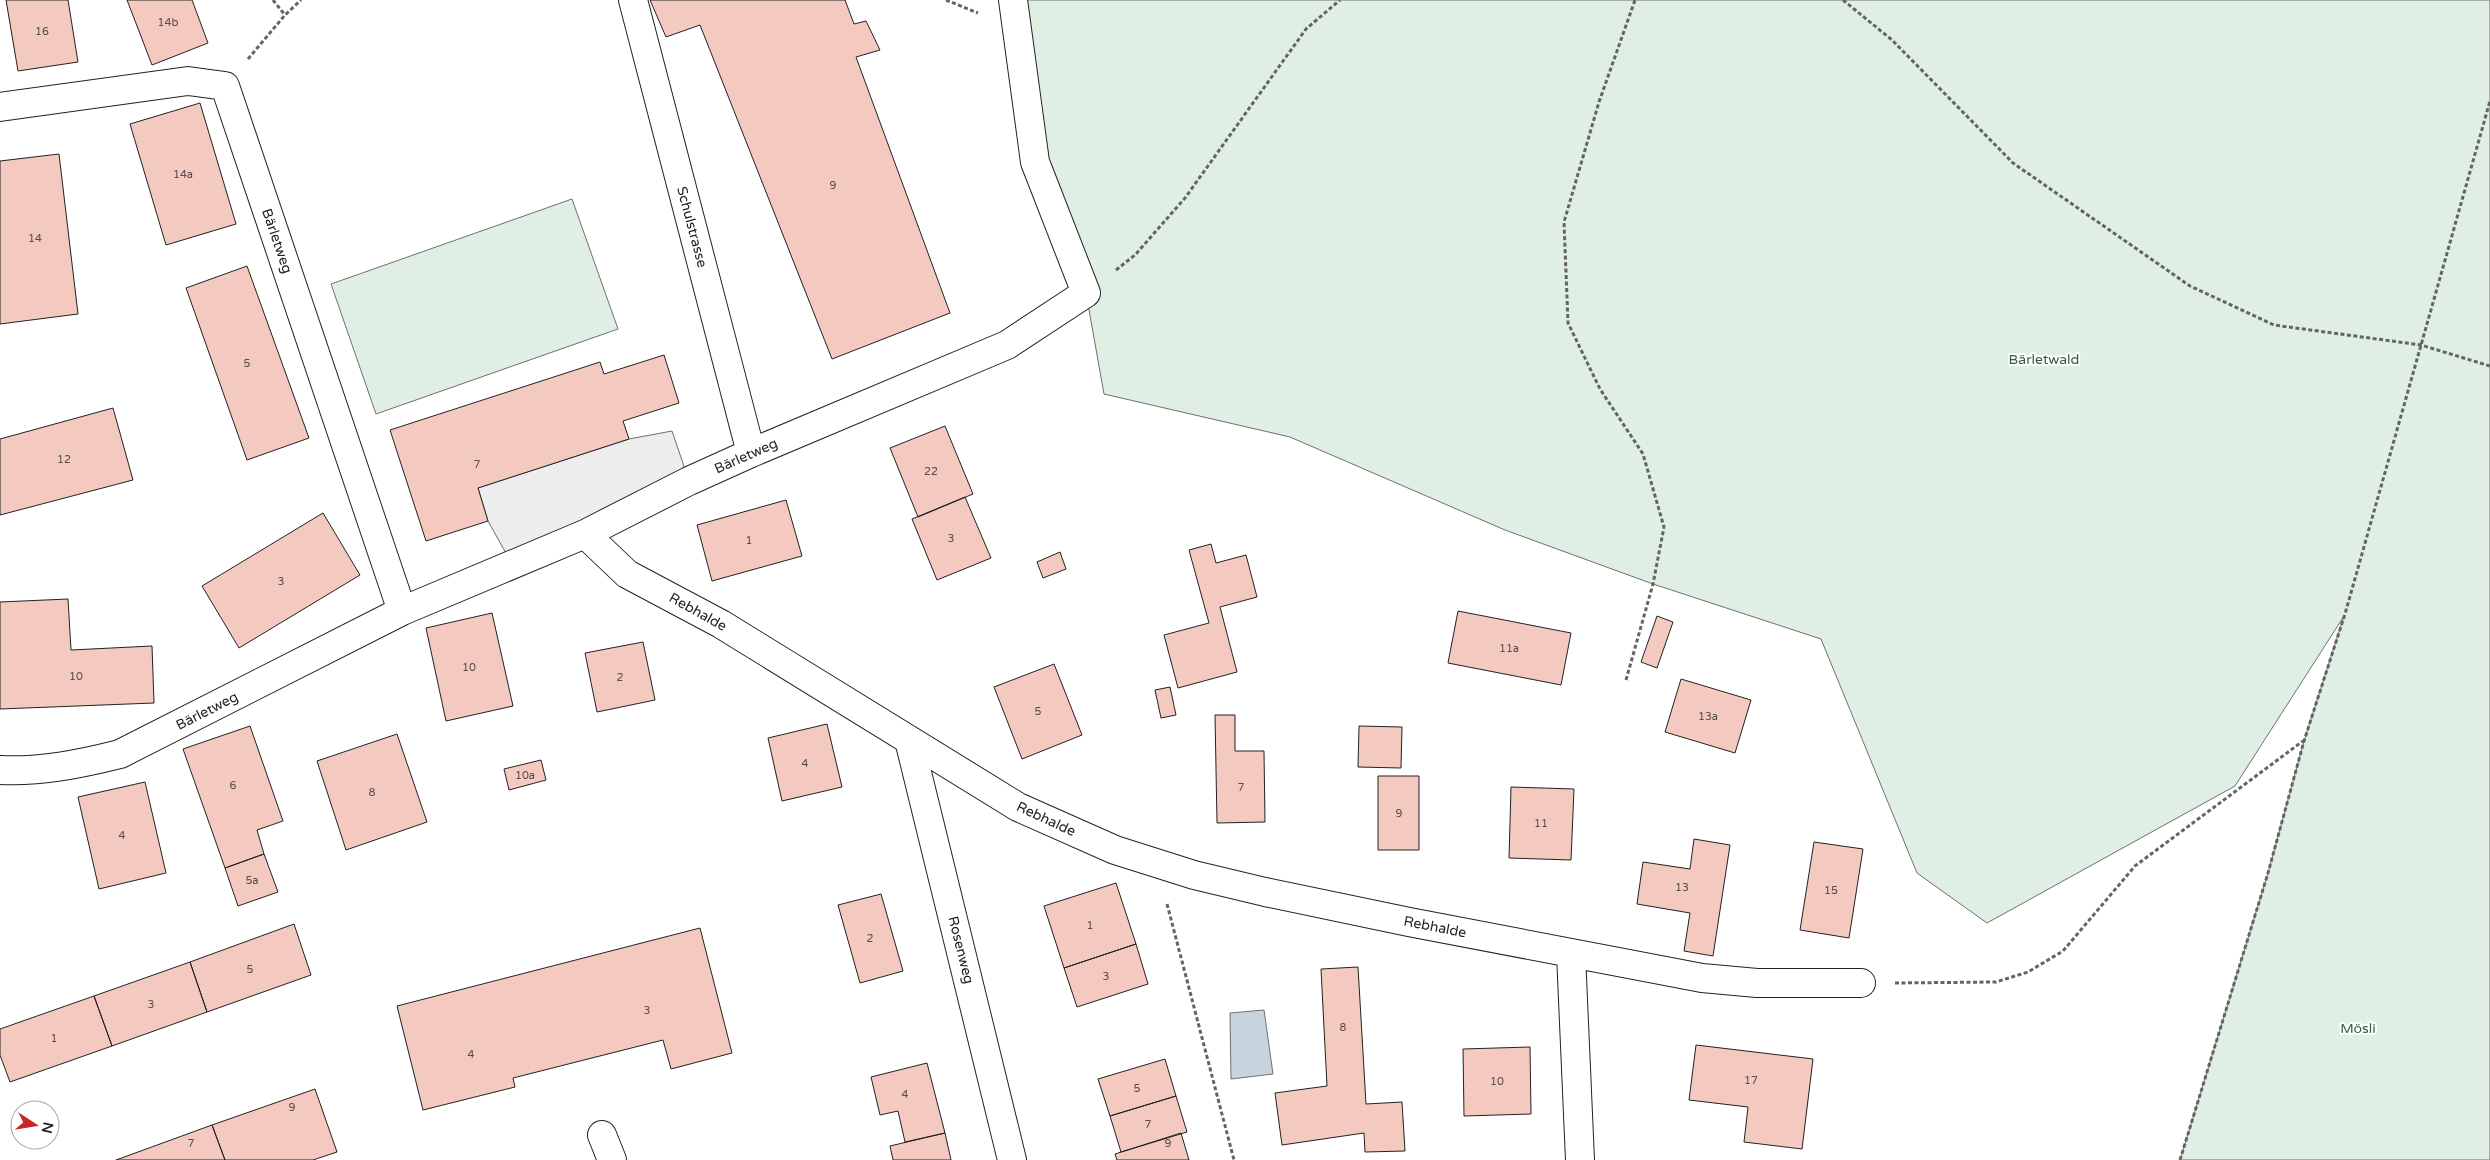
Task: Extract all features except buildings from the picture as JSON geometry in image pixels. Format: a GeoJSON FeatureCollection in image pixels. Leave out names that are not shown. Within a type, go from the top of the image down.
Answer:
{"type":"FeatureCollection","features":[{"type":"Feature","properties":{"kind":"street","name":"Schulstrasse"},"geometry":{"type":"LineString","coordinates":[[633,0],[751,453]]}},
{"type":"Feature","properties":{"kind":"street"},"geometry":{"type":"LineString","coordinates":[[1013,0],[1035,162],[1086,293]]}},
{"type":"Feature","properties":{"kind":"street"},"geometry":{"type":"LineString","coordinates":[[0,107],[188,81],[225,86]]}},
{"type":"Feature","properties":{"kind":"street","name":"Bärletweg"},"geometry":{"type":"LineString","coordinates":[[225,86],[402,611]]}},
{"type":"Feature","properties":{"kind":"street","name":"Bärletweg"},"geometry":{"type":"LineString","coordinates":[[0,770],[24,771],[73,765],[120,754],[402,611],[585,534],[689,481],[751,453],[1007,345],[1086,293]]}},
{"type":"Feature","properties":{"kind":"street","name":"Rebhalde"},"geometry":{"type":"LineString","coordinates":[[585,534],[627,574],[721,624],[1018,807],[1115,850],[1194,875],[1265,892],[1571,954],[1702,978],[1757,983],[1862,983]]}},
{"type":"Feature","properties":{"kind":"street","name":"Rosenweg"},"geometry":{"type":"LineString","coordinates":[[909,740],[1012,1160]]}},
{"type":"Feature","properties":{"kind":"street"},"geometry":{"type":"LineString","coordinates":[[1571,954],[1580,1160]]}},
{"type":"Feature","properties":{"kind":"street"},"geometry":{"type":"LineString","coordinates":[[602,1135],[612,1160]]}},
{"type":"Feature","properties":{"kind":"path"},"geometry":{"type":"LineString","coordinates":[[273,0],[285,15]]}},
{"type":"Feature","properties":{"kind":"path"},"geometry":{"type":"LineString","coordinates":[[225,86],[285,15],[301,0]]}},
{"type":"Feature","properties":{"kind":"path"},"geometry":{"type":"LineString","coordinates":[[1086,293],[1135,254],[1186,198],[1306,30],[1340,0]]}},
{"type":"Feature","properties":{"kind":"path"},"geometry":{"type":"LineString","coordinates":[[1626,680],[1653,584],[1664,527],[1643,454],[1600,389],[1568,323],[1564,222],[1599,102],[1635,0]]}},
{"type":"Feature","properties":{"kind":"path"},"geometry":{"type":"LineString","coordinates":[[1843,0],[1892,40],[2013,162],[2190,286],[2274,325],[2421,345],[2490,366]]}},
{"type":"Feature","properties":{"kind":"path"},"geometry":{"type":"LineString","coordinates":[[2180,1160],[2268,873],[2304,741],[2345,614],[2490,101]]}},
{"type":"Feature","properties":{"kind":"path"},"geometry":{"type":"LineString","coordinates":[[1862,983],[1996,982],[2028,972],[2063,951],[2135,866],[2304,741]]}},
{"type":"Feature","properties":{"kind":"path"},"geometry":{"type":"LineString","coordinates":[[1156,863],[1234,1160]]}},
{"type":"Feature","properties":{"kind":"green space","name":"Bärletwald"},"geometry":{"type":"Polygon","coordinates":[[[1013,0],[2490,0],[2490,1160],[2180,1160],[2268,873],[2304,741],[2344,616],[2235,786],[1987,923],[1917,873],[1821,639],[1653,584],[1505,530],[1290,437],[1104,394],[1086,293],[1035,162],[1013,0]]]}},
{"type":"Feature","properties":{"kind":"green space"},"geometry":{"type":"Polygon","coordinates":[[[572,199],[618,329],[376,414],[331,284],[572,199]]]}},
{"type":"Feature","properties":{"kind":"shaded area"},"geometry":{"type":"Polygon","coordinates":[[[672,431],[689,481],[512,564],[488,521],[478,488],[629,439],[672,431]]]}},
{"type":"Feature","properties":{"kind":"shaded area"},"geometry":{"type":"Polygon","coordinates":[[[1264,1010],[1273,1074],[1231,1079],[1230,1013],[1264,1010]]]}},
{"type":"Feature","properties":{"kind":"park label","name":"Mösli"},"geometry":{"type":"Point","coordinates":[2358,1028]}}]}
